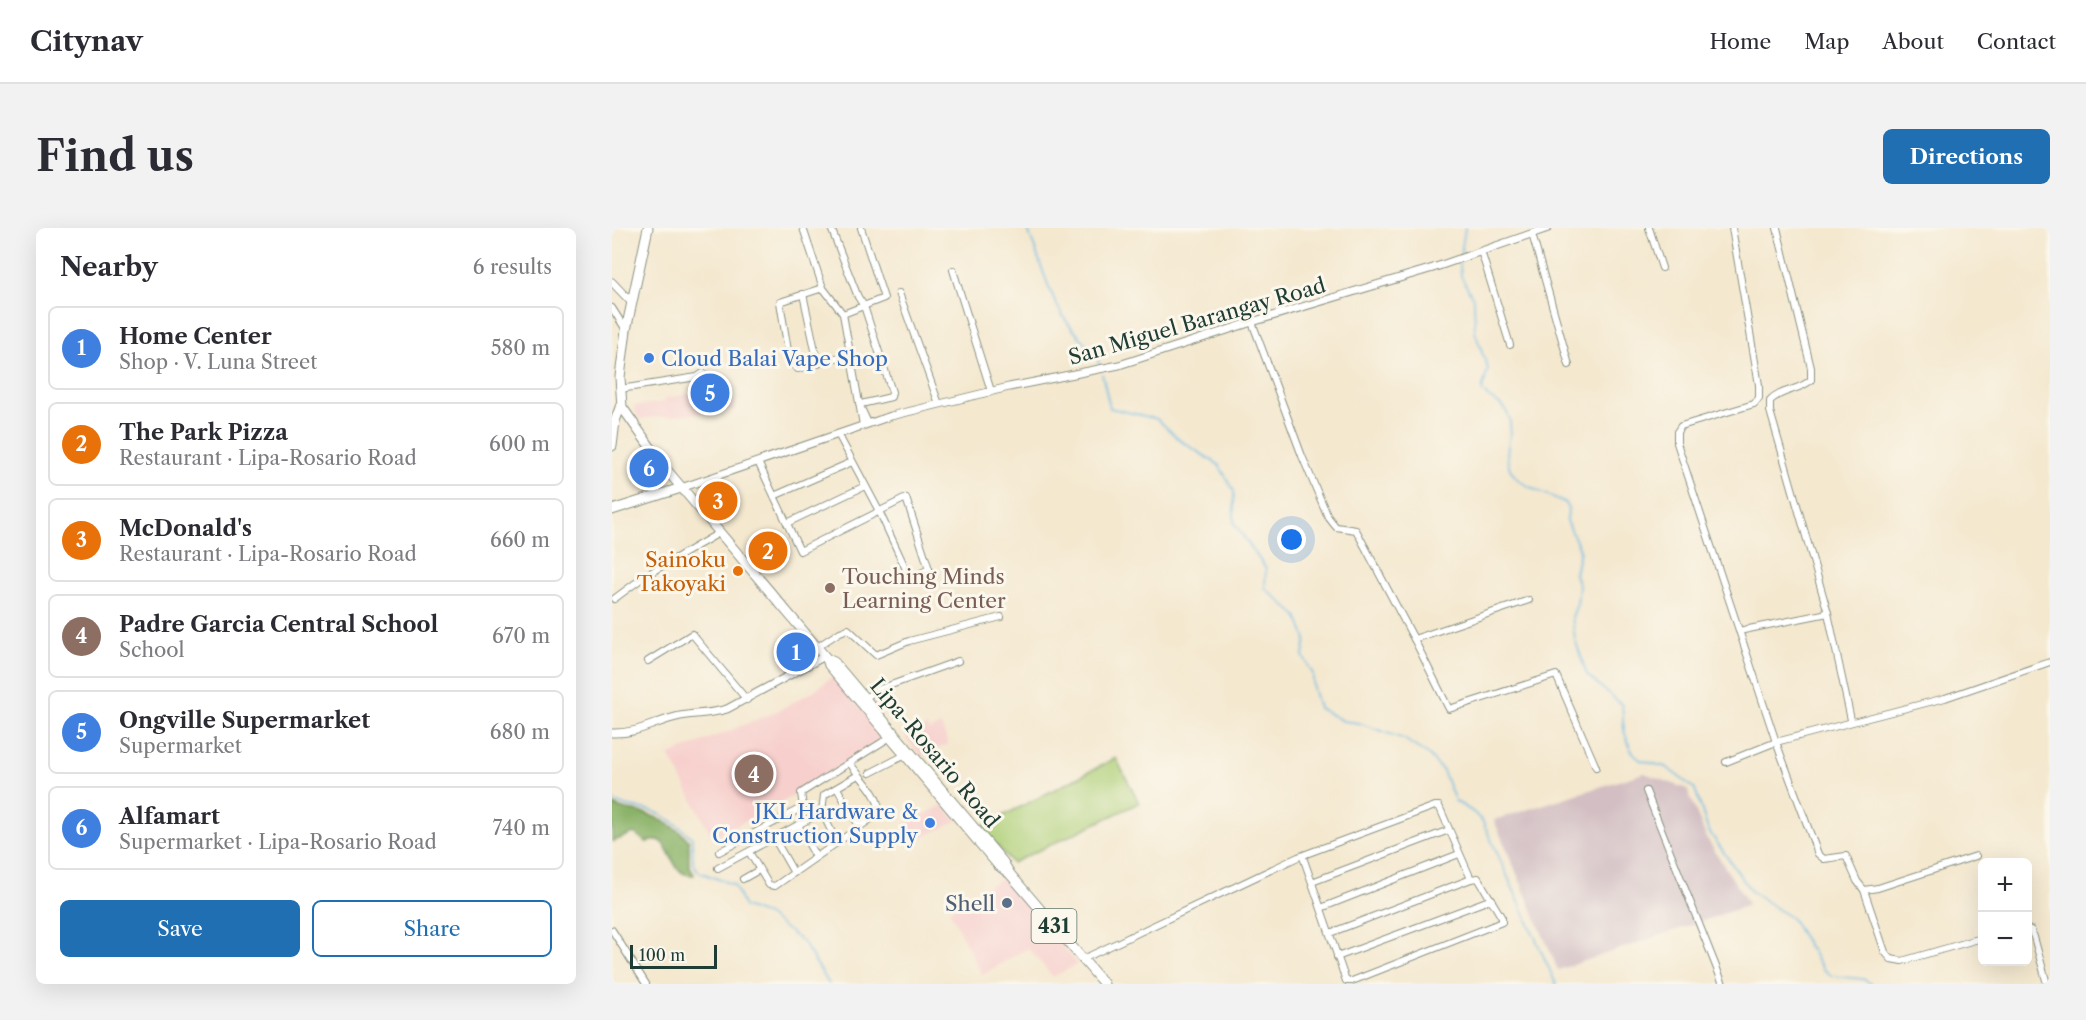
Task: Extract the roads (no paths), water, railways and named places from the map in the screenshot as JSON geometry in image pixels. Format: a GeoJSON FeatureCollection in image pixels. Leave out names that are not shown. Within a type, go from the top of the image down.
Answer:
{"type":"FeatureCollection","features":[{"type":"Feature","properties":{"kind":"main road","name":"Lipa-Rosario Road"},"geometry":{"type":"LineString","coordinates":[[648,228],[626,330],[617,405],[681,488],[826,657],[834,662],[998,865],[1010,874],[1104,984]]}},
{"type":"Feature","properties":{"kind":"main road"},"geometry":{"type":"LineString","coordinates":[[612,446],[617,405]]}},
{"type":"Feature","properties":{"kind":"main road"},"geometry":{"type":"LineString","coordinates":[[612,510],[681,488]]}},
{"type":"Feature","properties":{"kind":"street"},"geometry":{"type":"LineString","coordinates":[[802,228],[823,288],[843,314],[861,406],[860,415],[866,424]]}},
{"type":"Feature","properties":{"kind":"street"},"geometry":{"type":"LineString","coordinates":[[831,228],[858,297],[864,306],[892,392],[891,397],[861,406]]}},
{"type":"Feature","properties":{"kind":"street"},"geometry":{"type":"LineString","coordinates":[[843,314],[884,298],[861,228]]}},
{"type":"Feature","properties":{"kind":"street","name":"San Miguel Barangay Road"},"geometry":{"type":"LineString","coordinates":[[681,488],[866,424],[991,391],[1101,370],[1548,228]]}},
{"type":"Feature","properties":{"kind":"street"},"geometry":{"type":"LineString","coordinates":[[1649,228],[1662,268]]}},
{"type":"Feature","properties":{"kind":"street"},"geometry":{"type":"LineString","coordinates":[[1732,228],[1759,385],[1759,398],[1754,404],[1681,426],[1677,432],[1677,443],[1776,742],[1818,854],[1824,859],[1846,855],[1857,881],[1864,890],[1885,952],[1892,959],[1902,961],[1978,939]]}},
{"type":"Feature","properties":{"kind":"street"},"geometry":{"type":"LineString","coordinates":[[1777,228],[1811,368],[1811,380],[1805,385],[1776,394],[1770,401],[1770,411],[1828,613],[1851,720]]}},
{"type":"Feature","properties":{"kind":"street"},"geometry":{"type":"LineString","coordinates":[[1532,234],[1569,364]]}},
{"type":"Feature","properties":{"kind":"street"},"geometry":{"type":"LineString","coordinates":[[1481,251],[1510,345]]}},
{"type":"Feature","properties":{"kind":"street"},"geometry":{"type":"LineString","coordinates":[[953,270],[991,391]]}},
{"type":"Feature","properties":{"kind":"street"},"geometry":{"type":"LineString","coordinates":[[612,282],[631,302]]}},
{"type":"Feature","properties":{"kind":"street"},"geometry":{"type":"LineString","coordinates":[[823,288],[780,302],[790,363],[798,369],[850,354]]}},
{"type":"Feature","properties":{"kind":"street"},"geometry":{"type":"LineString","coordinates":[[899,292],[939,404]]}},
{"type":"Feature","properties":{"kind":"street"},"geometry":{"type":"LineString","coordinates":[[803,294],[818,364]]}},
{"type":"Feature","properties":{"kind":"street"},"geometry":{"type":"LineString","coordinates":[[612,308],[626,330]]}},
{"type":"Feature","properties":{"kind":"street"},"geometry":{"type":"LineString","coordinates":[[1252,322],[1302,456],[1328,517],[1336,527],[1356,530],[1449,709],[1556,675],[1596,767]]}},
{"type":"Feature","properties":{"kind":"street"},"geometry":{"type":"LineString","coordinates":[[620,389],[697,377],[703,373]]}},
{"type":"Feature","properties":{"kind":"street"},"geometry":{"type":"LineString","coordinates":[[758,462],[801,551],[879,511],[906,498],[929,569],[910,578],[879,511],[838,434]]}},
{"type":"Feature","properties":{"kind":"street"},"geometry":{"type":"LineString","coordinates":[[774,496],[852,462]]}},
{"type":"Feature","properties":{"kind":"street"},"geometry":{"type":"LineString","coordinates":[[787,523],[865,486]]}},
{"type":"Feature","properties":{"kind":"street"},"geometry":{"type":"LineString","coordinates":[[614,599],[645,576],[719,533]]}},
{"type":"Feature","properties":{"kind":"street"},"geometry":{"type":"LineString","coordinates":[[1414,639],[1529,600]]}},
{"type":"Feature","properties":{"kind":"street"},"geometry":{"type":"LineString","coordinates":[[1739,632],[1828,613]]}},
{"type":"Feature","properties":{"kind":"street"},"geometry":{"type":"LineString","coordinates":[[818,647],[848,629],[872,653],[881,654],[909,641],[1001,617]]}},
{"type":"Feature","properties":{"kind":"street"},"geometry":{"type":"LineString","coordinates":[[648,662],[686,636],[694,634],[747,700]]}},
{"type":"Feature","properties":{"kind":"street"},"geometry":{"type":"LineString","coordinates":[[612,733],[644,730],[679,716],[720,712],[826,657]]}},
{"type":"Feature","properties":{"kind":"street"},"geometry":{"type":"LineString","coordinates":[[862,699],[877,690],[958,661]]}},
{"type":"Feature","properties":{"kind":"street"},"geometry":{"type":"LineString","coordinates":[[1726,762],[1776,742],[1851,720],[1945,698],[2050,662]]}},
{"type":"Feature","properties":{"kind":"street"},"geometry":{"type":"LineString","coordinates":[[719,852],[803,807],[801,792],[892,736]]}},
{"type":"Feature","properties":{"kind":"street"},"geometry":{"type":"LineString","coordinates":[[837,841],[822,812],[822,798],[837,788],[907,753]]}},
{"type":"Feature","properties":{"kind":"street"},"geometry":{"type":"LineString","coordinates":[[749,852],[759,870],[772,886],[878,814],[879,809],[852,766]]}},
{"type":"Feature","properties":{"kind":"street"},"geometry":{"type":"LineString","coordinates":[[837,788],[859,826]]}},
{"type":"Feature","properties":{"kind":"street"},"geometry":{"type":"LineString","coordinates":[[1646,791],[1723,984]]}},
{"type":"Feature","properties":{"kind":"street"},"geometry":{"type":"LineString","coordinates":[[1083,959],[1206,899],[1303,857],[1435,806],[1439,806],[1471,879]]}},
{"type":"Feature","properties":{"kind":"street"},"geometry":{"type":"LineString","coordinates":[[718,868],[822,812]]}},
{"type":"Feature","properties":{"kind":"street"},"geometry":{"type":"LineString","coordinates":[[798,825],[816,857]]}},
{"type":"Feature","properties":{"kind":"street"},"geometry":{"type":"LineString","coordinates":[[1312,882],[1449,830]]}},
{"type":"Feature","properties":{"kind":"street"},"geometry":{"type":"LineString","coordinates":[[774,838],[794,873]]}},
{"type":"Feature","properties":{"kind":"street"},"geometry":{"type":"LineString","coordinates":[[1321,908],[1459,854]]}},
{"type":"Feature","properties":{"kind":"street"},"geometry":{"type":"LineString","coordinates":[[1864,890],[1878,888],[1976,856]]}},
{"type":"Feature","properties":{"kind":"street"},"geometry":{"type":"LineString","coordinates":[[1303,857],[1346,981],[1352,981],[1498,924],[1502,918],[1478,878],[1330,933]]}},
{"type":"Feature","properties":{"kind":"street"},"geometry":{"type":"LineString","coordinates":[[743,879],[759,870]]}},
{"type":"Feature","properties":{"kind":"street"},"geometry":{"type":"LineString","coordinates":[[1336,957],[1492,899]]}},
{"type":"Feature","properties":{"kind":"street"},"geometry":{"type":"LineString","coordinates":[[612,930],[646,984]]}},
{"type":"Feature","properties":{"kind":"street"},"geometry":{"type":"LineString","coordinates":[[2032,932],[2047,984]]}},
{"type":"Feature","properties":{"kind":"street"},"geometry":{"type":"LineString","coordinates":[[635,984],[639,974]]}},
{"type":"Feature","properties":{"kind":"waterway"},"geometry":{"type":"LineString","coordinates":[[1027,228],[1057,306],[1100,365]]}},
{"type":"Feature","properties":{"kind":"waterway"},"geometry":{"type":"LineString","coordinates":[[1461,254],[1465,228]]}},
{"type":"Feature","properties":{"kind":"waterway"},"geometry":{"type":"LineString","coordinates":[[1460,263],[1461,276],[1474,300],[1475,332],[1488,369],[1482,390],[1506,410],[1509,419],[1507,459],[1510,470],[1524,484],[1564,502],[1568,508],[1567,521],[1580,550],[1575,574],[1579,586],[1577,604],[1572,617],[1575,639],[1587,675],[1622,705],[1624,731],[1631,750],[1640,760],[1666,767],[1695,789],[1708,830],[1751,891],[1791,918],[1823,969],[1832,976],[1863,979],[1872,984]]}},
{"type":"Feature","properties":{"kind":"waterway"},"geometry":{"type":"LineString","coordinates":[[1102,374],[1110,408],[1157,419],[1181,441],[1219,465],[1234,491],[1234,523],[1266,569],[1265,588],[1297,616],[1306,639],[1303,656],[1313,674],[1313,688],[1319,708],[1343,721],[1359,723],[1404,739],[1428,755],[1443,771],[1455,801],[1473,812],[1483,822],[1556,984]]}},
{"type":"Feature","properties":{"kind":"waterway"},"geometry":{"type":"LineString","coordinates":[[612,799],[625,806],[660,814],[682,829],[692,838],[693,863],[699,872],[734,885],[744,907],[767,915],[803,942],[829,984]]}},
{"type":"Feature","properties":{"kind":"place","name":"Cloud Balai Vape Shop"},"geometry":{"type":"Point","coordinates":[649,358]}},
{"type":"Feature","properties":{"kind":"place","name":"Ongville Supermarket"},"geometry":{"type":"Point","coordinates":[710,393]}},
{"type":"Feature","properties":{"kind":"place","name":"Alfamart"},"geometry":{"type":"Point","coordinates":[649,468]}},
{"type":"Feature","properties":{"kind":"place","name":"McDonald's"},"geometry":{"type":"Point","coordinates":[718,501]}},
{"type":"Feature","properties":{"kind":"place","name":"The Park Pizza"},"geometry":{"type":"Point","coordinates":[768,551]}},
{"type":"Feature","properties":{"kind":"place","name":"Sainoku Takoyaki"},"geometry":{"type":"Point","coordinates":[738,571]}},
{"type":"Feature","properties":{"kind":"place","name":"Touching Minds Learning Center"},"geometry":{"type":"Point","coordinates":[830,588]}},
{"type":"Feature","properties":{"kind":"place","name":"Home Center"},"geometry":{"type":"Point","coordinates":[796,652]}},
{"type":"Feature","properties":{"kind":"place","name":"Padre Garcia Central School"},"geometry":{"type":"Point","coordinates":[754,774]}},
{"type":"Feature","properties":{"kind":"place","name":"JKL Hardware & Construction Supply"},"geometry":{"type":"Point","coordinates":[930,823]}},
{"type":"Feature","properties":{"kind":"place","name":"Shell"},"geometry":{"type":"Point","coordinates":[1007,903]}}]}
